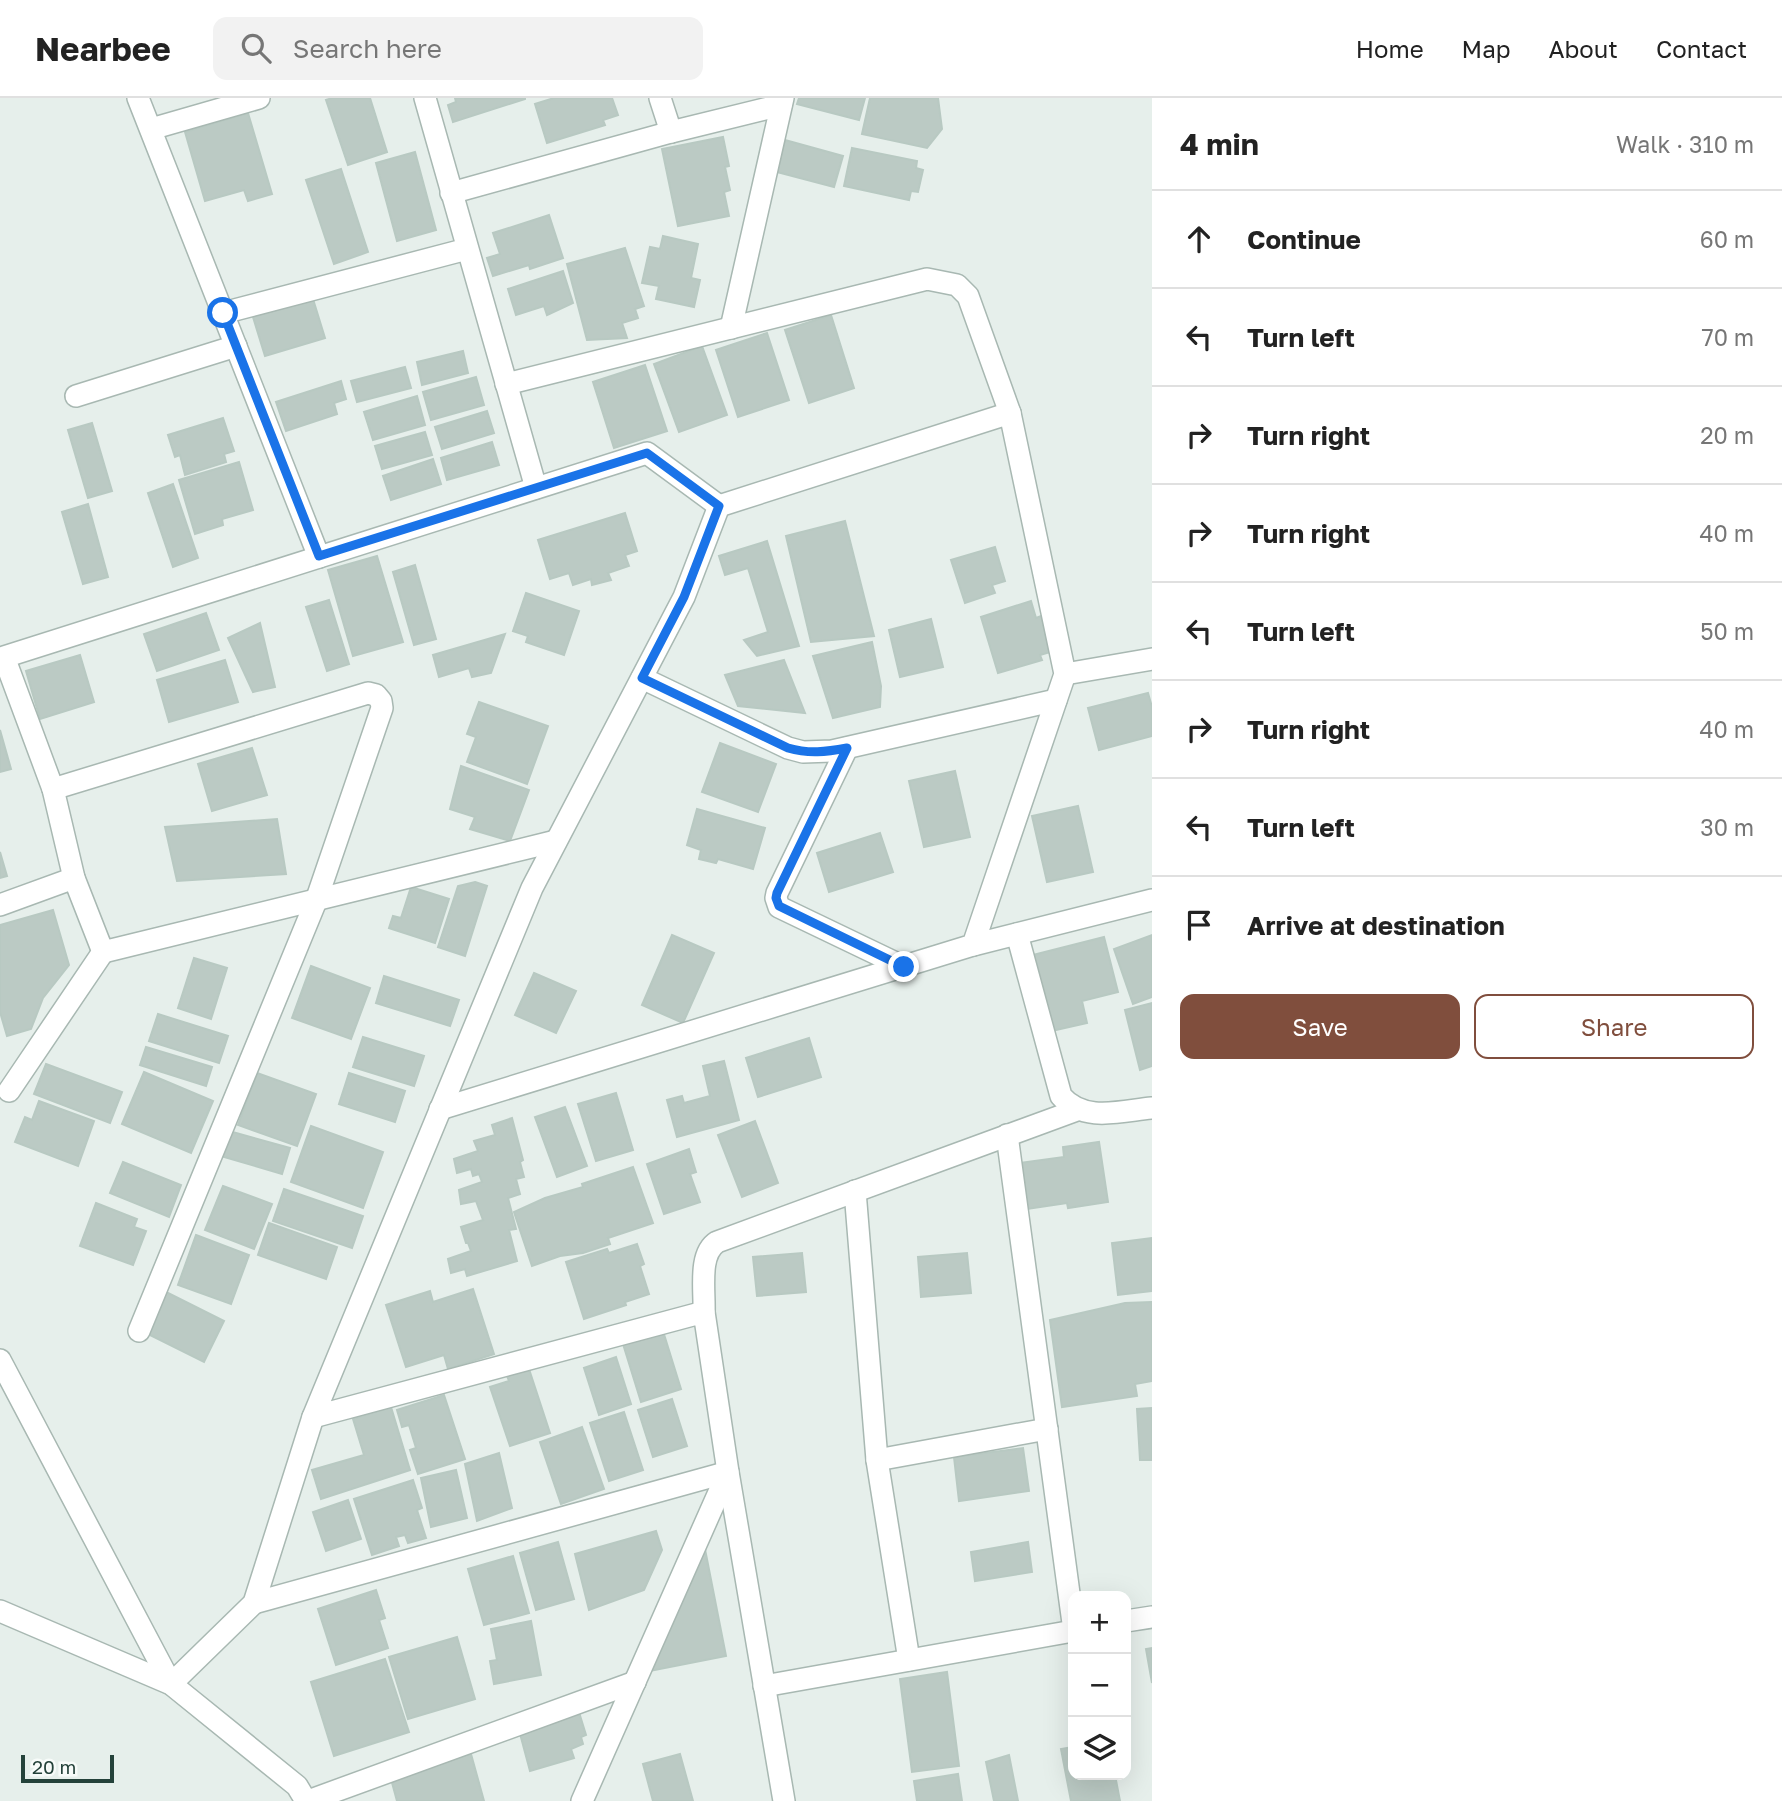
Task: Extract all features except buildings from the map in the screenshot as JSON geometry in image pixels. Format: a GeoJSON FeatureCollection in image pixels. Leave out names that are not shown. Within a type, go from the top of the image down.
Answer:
{"type":"FeatureCollection","features":[{"type":"Feature","properties":{"kind":"street"},"geometry":{"type":"LineString","coordinates":[[138,98],[319,556]]}},
{"type":"Feature","properties":{"kind":"street"},"geometry":{"type":"LineString","coordinates":[[151,129],[259,98]]}},
{"type":"Feature","properties":{"kind":"street"},"geometry":{"type":"LineString","coordinates":[[425,98],[536,488]]}},
{"type":"Feature","properties":{"kind":"street"},"geometry":{"type":"LineString","coordinates":[[660,98],[671,132]]}},
{"type":"Feature","properties":{"kind":"street"},"geometry":{"type":"LineString","coordinates":[[452,193],[782,101],[731,328]]}},
{"type":"Feature","properties":{"kind":"street"},"geometry":{"type":"LineString","coordinates":[[223,313],[467,249]]}},
{"type":"Feature","properties":{"kind":"street"},"geometry":{"type":"LineString","coordinates":[[506,384],[927,279],[950,282],[968,296],[1010,413],[1065,674],[973,945]]}},
{"type":"Feature","properties":{"kind":"street"},"geometry":{"type":"LineString","coordinates":[[76,396],[236,346]]}},
{"type":"Feature","properties":{"kind":"street"},"geometry":{"type":"LineString","coordinates":[[719,506],[1010,413]]}},
{"type":"Feature","properties":{"kind":"street"},"geometry":{"type":"LineString","coordinates":[[103,952],[74,878],[53,789],[4,657],[647,453],[719,506]]}},
{"type":"Feature","properties":{"kind":"street"},"geometry":{"type":"LineString","coordinates":[[171,1684],[254,1603],[313,1417],[532,888],[684,597],[719,506]]}},
{"type":"Feature","properties":{"kind":"street"},"geometry":{"type":"LineString","coordinates":[[1065,674],[1152,659]]}},
{"type":"Feature","properties":{"kind":"street"},"geometry":{"type":"LineString","coordinates":[[642,678],[788,748],[817,753],[1056,700]]}},
{"type":"Feature","properties":{"kind":"street"},"geometry":{"type":"LineString","coordinates":[[53,789],[368,693],[376,695],[381,701],[382,708],[316,901],[139,1331]]}},
{"type":"Feature","properties":{"kind":"street"},"geometry":{"type":"LineString","coordinates":[[847,748],[777,893],[777,903],[904,967]]}},
{"type":"Feature","properties":{"kind":"street"},"geometry":{"type":"LineString","coordinates":[[9,1091],[103,952],[556,841]]}},
{"type":"Feature","properties":{"kind":"street"},"geometry":{"type":"LineString","coordinates":[[0,905],[74,878]]}},
{"type":"Feature","properties":{"kind":"street"},"geometry":{"type":"LineString","coordinates":[[440,1109],[973,945],[1152,900]]}},
{"type":"Feature","properties":{"kind":"street"},"geometry":{"type":"LineString","coordinates":[[1017,934],[1061,1096],[1070,1107],[1098,1114],[1152,1108]]}},
{"type":"Feature","properties":{"kind":"street"},"geometry":{"type":"LineString","coordinates":[[784,1801],[728,1472],[704,1312],[705,1258],[710,1246],[1077,1110]]}},
{"type":"Feature","properties":{"kind":"street"},"geometry":{"type":"LineString","coordinates":[[1007,1135],[1069,1591]]}},
{"type":"Feature","properties":{"kind":"street"},"geometry":{"type":"LineString","coordinates":[[855,1191],[877,1460],[909,1660]]}},
{"type":"Feature","properties":{"kind":"street"},"geometry":{"type":"LineString","coordinates":[[313,1417],[704,1312]]}},
{"type":"Feature","properties":{"kind":"street"},"geometry":{"type":"LineString","coordinates":[[0,1360],[171,1684]]}},
{"type":"Feature","properties":{"kind":"street"},"geometry":{"type":"LineString","coordinates":[[877,1460],[1047,1429]]}},
{"type":"Feature","properties":{"kind":"street"},"geometry":{"type":"LineString","coordinates":[[254,1603],[728,1472]]}},
{"type":"Feature","properties":{"kind":"street"},"geometry":{"type":"LineString","coordinates":[[582,1801],[728,1472]]}},
{"type":"Feature","properties":{"kind":"street"},"geometry":{"type":"LineString","coordinates":[[0,1611],[171,1684],[297,1786],[307,1801],[635,1682]]}},
{"type":"Feature","properties":{"kind":"street"},"geometry":{"type":"LineString","coordinates":[[1131,1620],[1152,1617]]}},
{"type":"Feature","properties":{"kind":"street"},"geometry":{"type":"LineString","coordinates":[[764,1686],[1068,1632]]}},
{"type":"Feature","properties":{"kind":"route"},"geometry":{"type":"LineString","coordinates":[[223,313],[319,556],[647,453],[719,506],[684,597],[642,678],[788,748],[817,753],[847,748],[777,893],[777,903],[904,967]]}}]}
